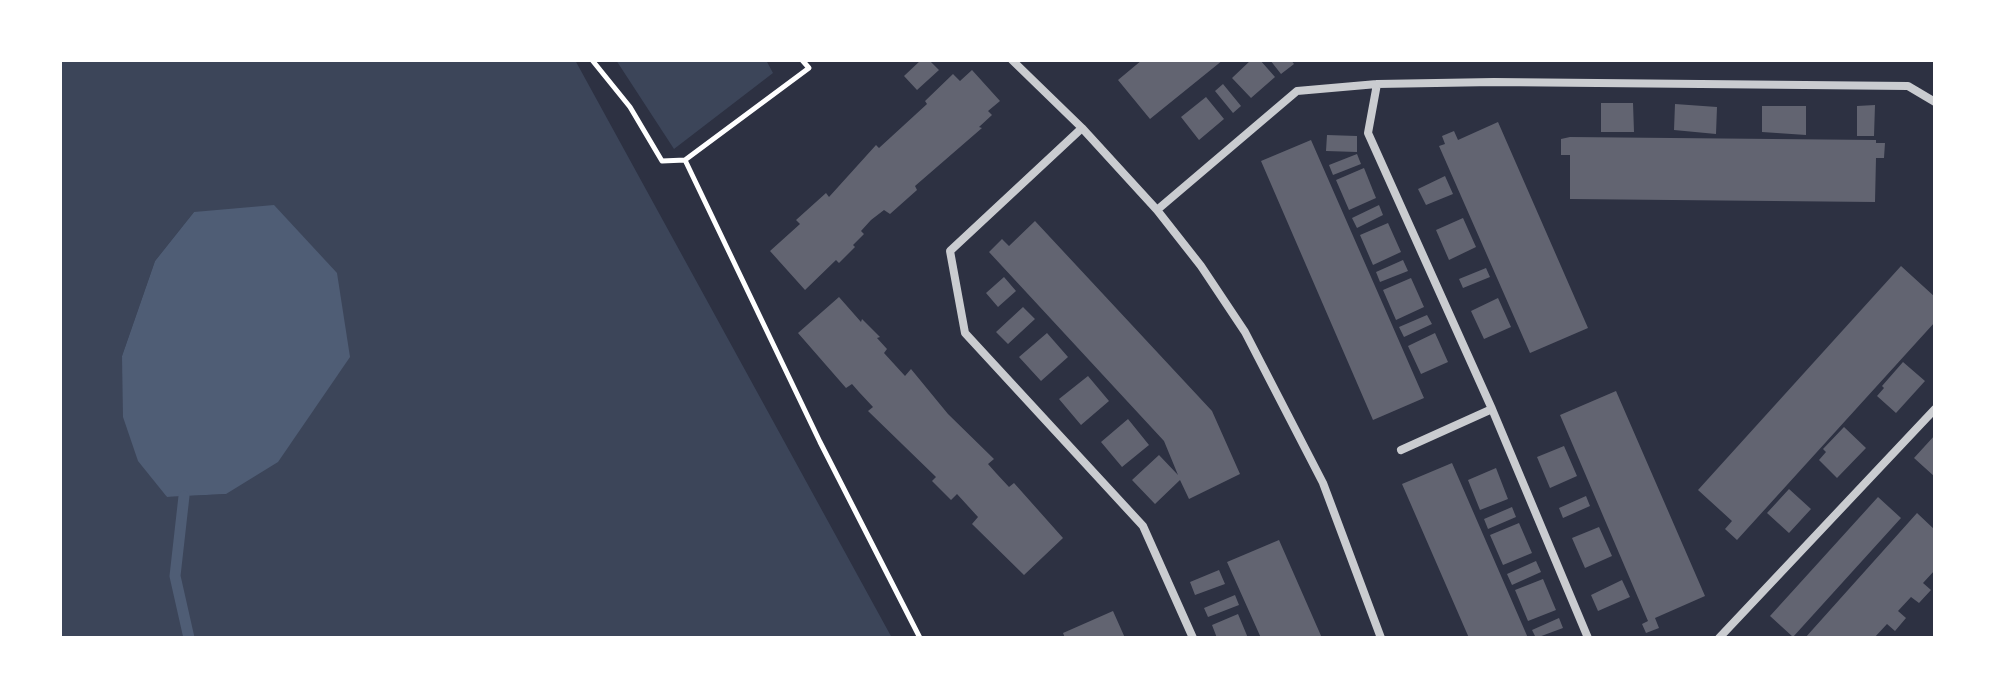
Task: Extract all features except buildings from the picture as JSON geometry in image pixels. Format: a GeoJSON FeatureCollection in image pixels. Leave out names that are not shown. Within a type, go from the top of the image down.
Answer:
{"type":"FeatureCollection","features":[{"type":"Feature","properties":{"kind":"street"},"geometry":{"type":"LineString","coordinates":[[1012,60],[1082,128],[1157,210],[1201,266],[1245,332],[1323,483],[1381,638]]}},
{"type":"Feature","properties":{"kind":"street"},"geometry":{"type":"LineString","coordinates":[[1157,210],[1297,91],[1377,84],[1494,82],[1908,86],[1935,102]]}},
{"type":"Feature","properties":{"kind":"street"},"geometry":{"type":"LineString","coordinates":[[1377,84],[1368,133],[1492,409],[1588,638]]}},
{"type":"Feature","properties":{"kind":"street"},"geometry":{"type":"LineString","coordinates":[[1082,128],[950,251],[965,333],[1143,526],[1193,638]]}},
{"type":"Feature","properties":{"kind":"street"},"geometry":{"type":"LineString","coordinates":[[1401,450],[1492,409]]}},
{"type":"Feature","properties":{"kind":"street"},"geometry":{"type":"LineString","coordinates":[[1719,638],[1935,409]]}},
{"type":"Feature","properties":{"kind":"path"},"geometry":{"type":"LineString","coordinates":[[592,60],[630,107],[662,161],[685,160],[809,68],[802,60]]}},
{"type":"Feature","properties":{"kind":"path"},"geometry":{"type":"LineString","coordinates":[[685,160],[820,442],[920,638]]}},
{"type":"Feature","properties":{"kind":"shaded area"},"geometry":{"type":"Polygon","coordinates":[[[60,60],[575,60],[892,638],[60,638],[60,60]],[[194,212],[155,261],[122,356],[167,497],[226,494],[194,212]]]}},
{"type":"Feature","properties":{"kind":"shaded area"},"geometry":{"type":"Polygon","coordinates":[[[616,60],[766,60],[773,73],[674,149],[616,60]]]}},
{"type":"Feature","properties":{"kind":"shaded area"},"geometry":{"type":"Polygon","coordinates":[[[274,205],[337,273],[350,357],[278,462],[226,494],[167,497],[138,461],[123,417],[122,356],[155,261],[194,212],[274,205]]]}},
{"type":"Feature","properties":{"kind":"waterway"},"geometry":{"type":"LineString","coordinates":[[184,496],[175,576],[189,638]]}}]}
